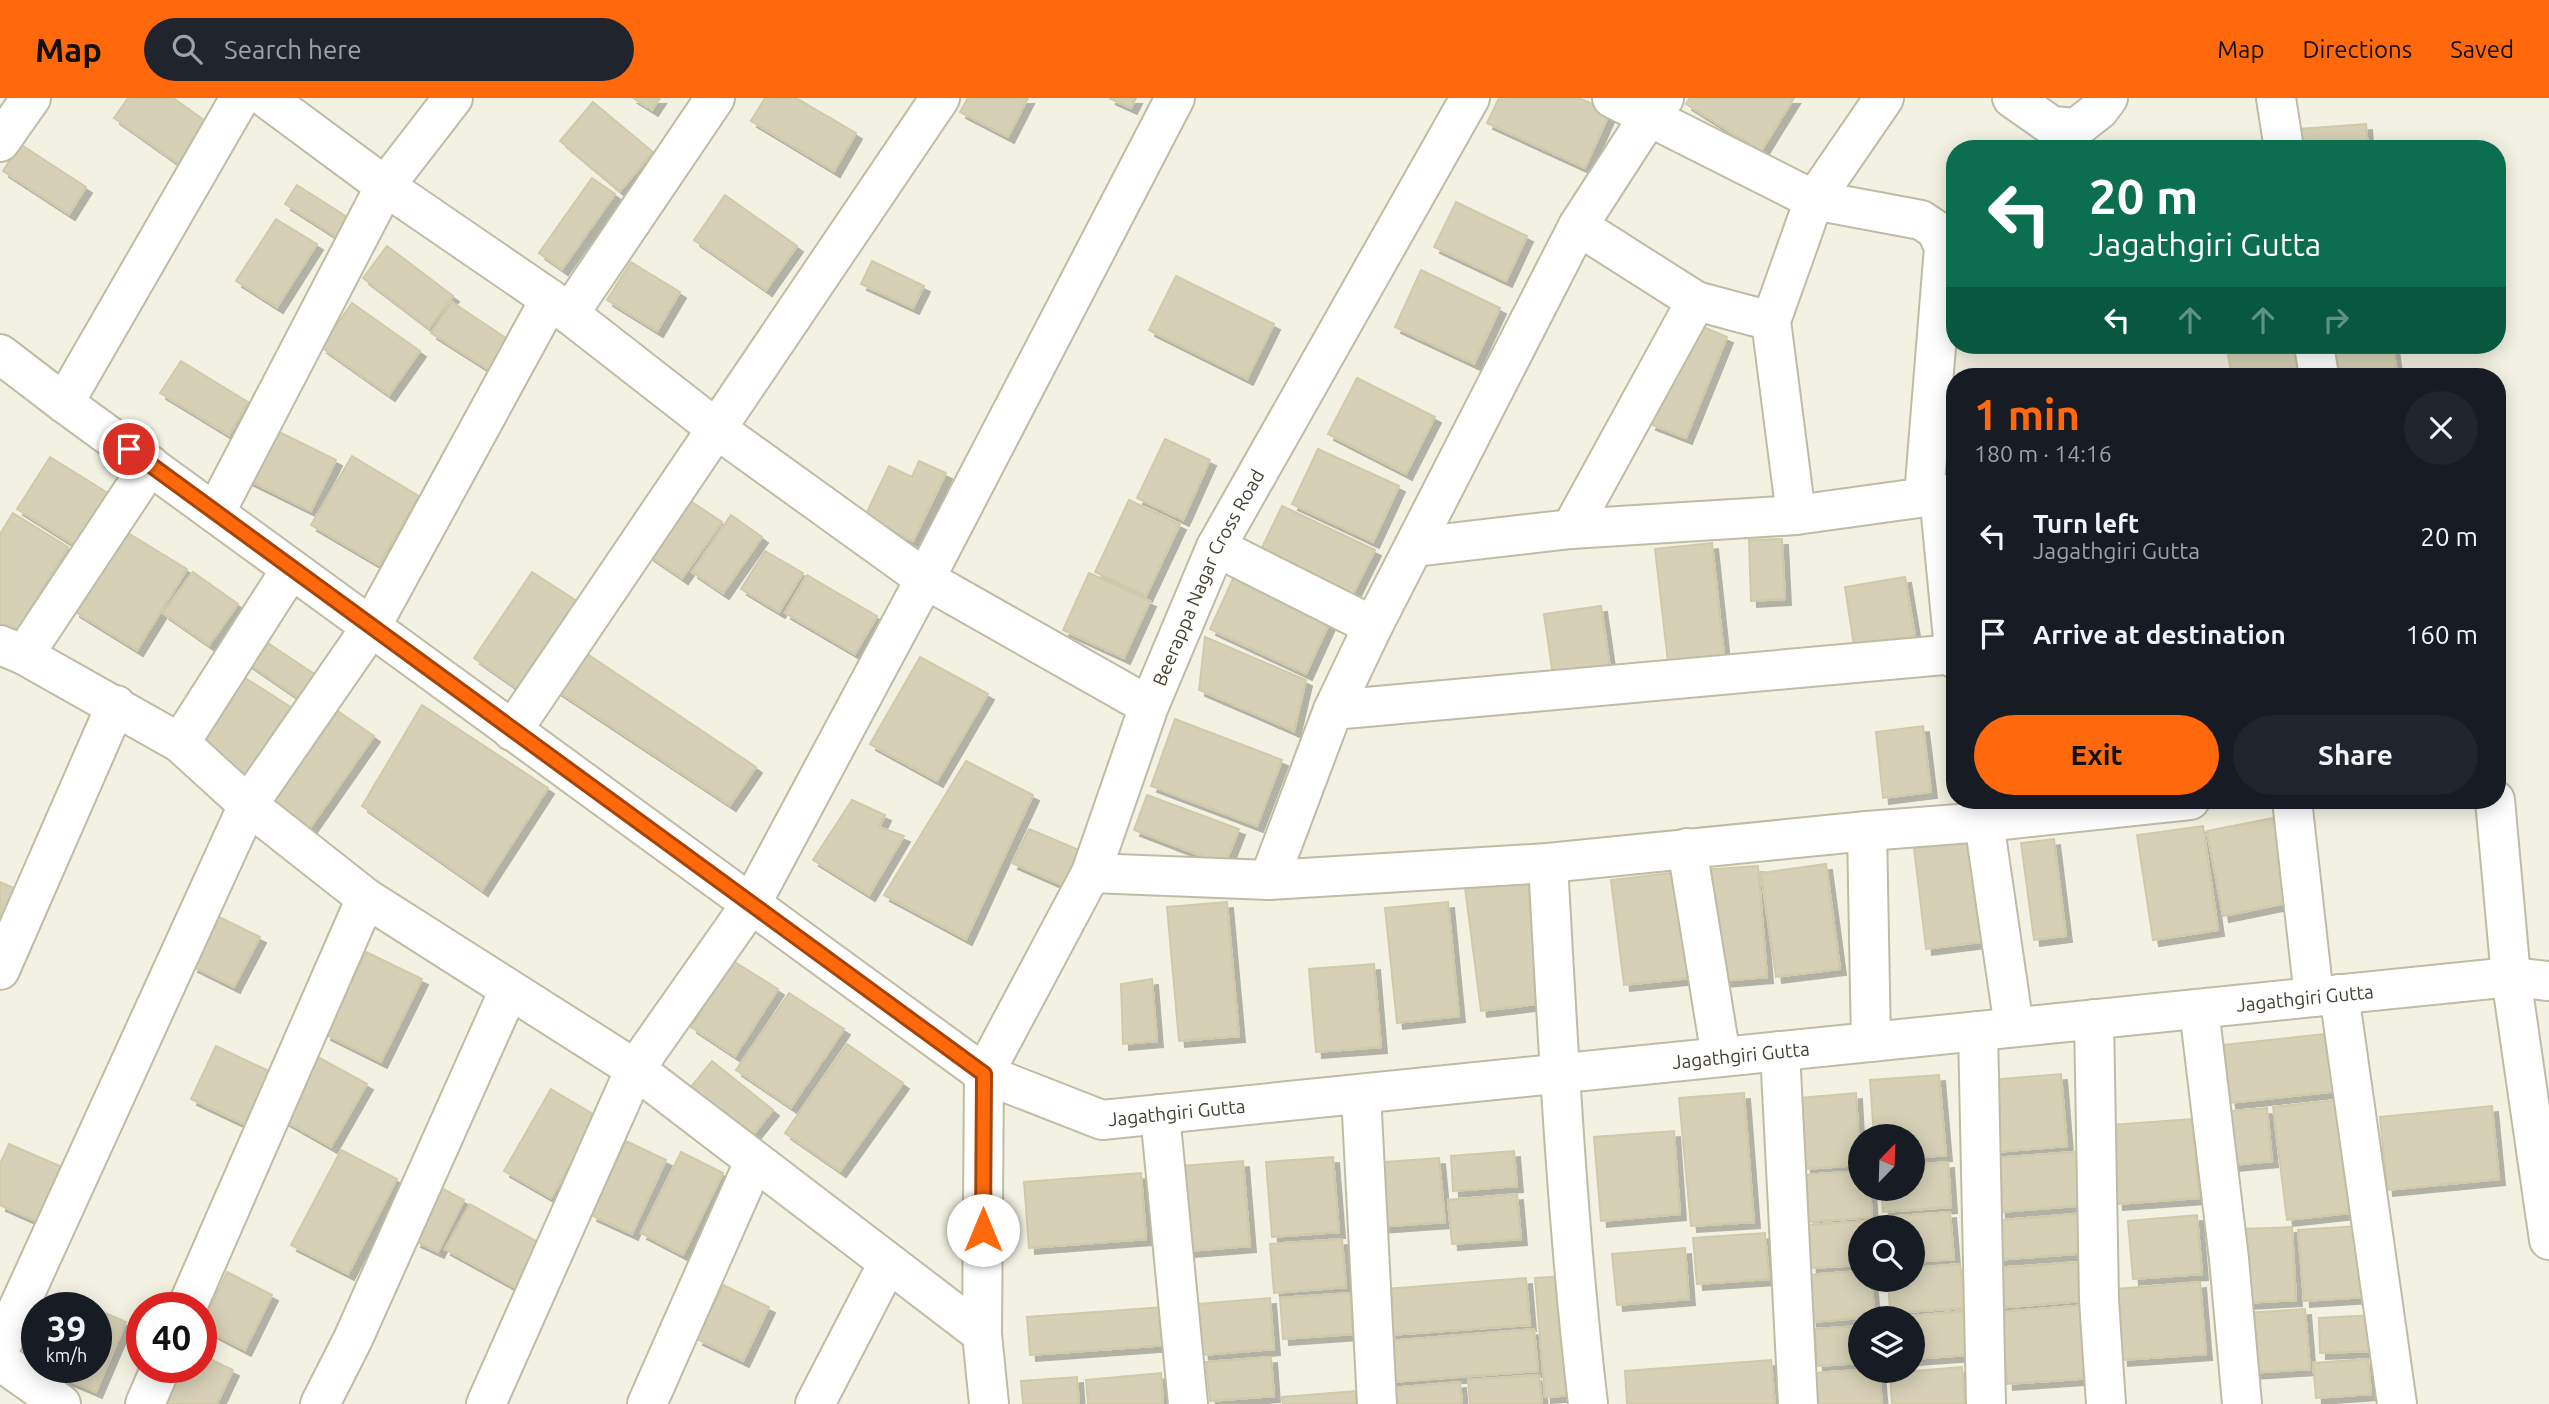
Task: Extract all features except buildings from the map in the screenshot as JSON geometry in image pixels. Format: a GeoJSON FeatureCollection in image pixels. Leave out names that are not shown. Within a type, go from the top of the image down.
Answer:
{"type":"FeatureCollection","features":[{"type":"Feature","properties":{"kind":"street"},"geometry":{"type":"LineString","coordinates":[[0,142],[31,98]]}},
{"type":"Feature","properties":{"kind":"street"},"geometry":{"type":"LineString","coordinates":[[64,403],[240,98]]}},
{"type":"Feature","properties":{"kind":"street"},"geometry":{"type":"LineString","coordinates":[[266,98],[385,186],[559,307],[718,430],[925,579],[1149,706]]}},
{"type":"Feature","properties":{"kind":"street"},"geometry":{"type":"LineString","coordinates":[[215,513],[385,186],[453,98]]}},
{"type":"Feature","properties":{"kind":"street"},"geometry":{"type":"LineString","coordinates":[[0,1348],[248,805],[371,627],[559,307],[715,98]]}},
{"type":"Feature","properties":{"kind":"street"},"geometry":{"type":"LineString","coordinates":[[512,731],[940,98]]}},
{"type":"Feature","properties":{"kind":"street"},"geometry":{"type":"LineString","coordinates":[[486,1404],[635,1069],[751,904],[925,579],[1175,98]]}},
{"type":"Feature","properties":{"kind":"street","name":"Beerappa Nagar Cross Road"},"geometry":{"type":"LineString","coordinates":[[984,1074],[1091,873],[1149,706],[1216,547],[1470,98]]}},
{"type":"Feature","properties":{"kind":"street"},"geometry":{"type":"LineString","coordinates":[[1612,98],[1656,107],[1814,200],[1921,220],[1936,230],[1944,247],[1939,495],[1946,565]]}},
{"type":"Feature","properties":{"kind":"street"},"geometry":{"type":"LineString","coordinates":[[1796,515],[1771,321],[1814,200],[1884,98]]}},
{"type":"Feature","properties":{"kind":"street"},"geometry":{"type":"LineString","coordinates":[[2012,98],[2052,125],[2076,128],[2099,110],[2108,98]]}},
{"type":"Feature","properties":{"kind":"street"},"geometry":{"type":"LineString","coordinates":[[2276,98],[2283,140]]}},
{"type":"Feature","properties":{"kind":"street"},"geometry":{"type":"LineString","coordinates":[[1269,880],[1333,710],[1373,626],[1578,226],[1656,107]]}},
{"type":"Feature","properties":{"kind":"street"},"geometry":{"type":"LineString","coordinates":[[1578,226],[1696,301],[1771,321]]}},
{"type":"Feature","properties":{"kind":"street"},"geometry":{"type":"LineString","coordinates":[[1571,529],[1696,301]]}},
{"type":"Feature","properties":{"kind":"street","name":"Jagathgiri Gutta"},"geometry":{"type":"LineString","coordinates":[[3,362],[150,465],[984,1074],[1102,1120],[2511,977],[2549,981]]}},
{"type":"Feature","properties":{"kind":"street"},"geometry":{"type":"LineString","coordinates":[[150,465],[12,650],[116,705],[180,743],[248,805],[366,898],[635,1069],[982,1334]]}},
{"type":"Feature","properties":{"kind":"street"},"geometry":{"type":"LineString","coordinates":[[1415,547],[1571,529],[1796,515],[1939,495]]}},
{"type":"Feature","properties":{"kind":"street"},"geometry":{"type":"LineString","coordinates":[[1216,547],[1373,626]]}},
{"type":"Feature","properties":{"kind":"street"},"geometry":{"type":"LineString","coordinates":[[180,743],[291,569]]}},
{"type":"Feature","properties":{"kind":"street"},"geometry":{"type":"LineString","coordinates":[[1333,710],[1946,657]]}},
{"type":"Feature","properties":{"kind":"street"},"geometry":{"type":"LineString","coordinates":[[0,970],[116,705]]}},
{"type":"Feature","properties":{"kind":"street"},"geometry":{"type":"LineString","coordinates":[[1091,873],[1269,880],[1548,863],[1867,831],[1971,815],[2059,809]]}},
{"type":"Feature","properties":{"kind":"street"},"geometry":{"type":"LineString","coordinates":[[2294,809],[2397,1404]]}},
{"type":"Feature","properties":{"kind":"street"},"geometry":{"type":"LineString","coordinates":[[2496,809],[2511,977],[2549,1240]]}},
{"type":"Feature","properties":{"kind":"street"},"geometry":{"type":"LineString","coordinates":[[1971,815],[1996,1029],[1986,1404]]}},
{"type":"Feature","properties":{"kind":"street"},"geometry":{"type":"LineString","coordinates":[[1867,831],[1871,1042]]}},
{"type":"Feature","properties":{"kind":"street"},"geometry":{"type":"LineString","coordinates":[[1687,848],[1721,1058]]}},
{"type":"Feature","properties":{"kind":"street"},"geometry":{"type":"LineString","coordinates":[[1548,863],[1560,1074],[1588,1404]]}},
{"type":"Feature","properties":{"kind":"street"},"geometry":{"type":"LineString","coordinates":[[194,1292],[366,898]]}},
{"type":"Feature","properties":{"kind":"street"},"geometry":{"type":"LineString","coordinates":[[320,1404],[354,1339],[509,990]]}},
{"type":"Feature","properties":{"kind":"street"},"geometry":{"type":"LineString","coordinates":[[2199,1009],[2229,1259],[2242,1404]]}},
{"type":"Feature","properties":{"kind":"street"},"geometry":{"type":"LineString","coordinates":[[2094,1019],[2099,1300],[2106,1404]]}},
{"type":"Feature","properties":{"kind":"street"},"geometry":{"type":"LineString","coordinates":[[1780,1052],[1798,1404]]}},
{"type":"Feature","properties":{"kind":"street"},"geometry":{"type":"LineString","coordinates":[[984,1074],[982,1334],[989,1404]]}},
{"type":"Feature","properties":{"kind":"street"},"geometry":{"type":"LineString","coordinates":[[1361,1094],[1377,1404]]}},
{"type":"Feature","properties":{"kind":"street"},"geometry":{"type":"LineString","coordinates":[[1160,1114],[1188,1404]]}},
{"type":"Feature","properties":{"kind":"street"},"geometry":{"type":"LineString","coordinates":[[647,1404],[754,1162]]}},
{"type":"Feature","properties":{"kind":"street"},"geometry":{"type":"LineString","coordinates":[[815,1404],[888,1263]]}},
{"type":"Feature","properties":{"kind":"street"},"geometry":{"type":"LineString","coordinates":[[0,1361],[61,1404]]}},
{"type":"Feature","properties":{"kind":"street"},"geometry":{"type":"LineString","coordinates":[[145,1404],[154,1383]]}},
{"type":"Feature","properties":{"kind":"route"},"geometry":{"type":"LineString","coordinates":[[129,449],[984,1074],[983,1230]]}}]}
